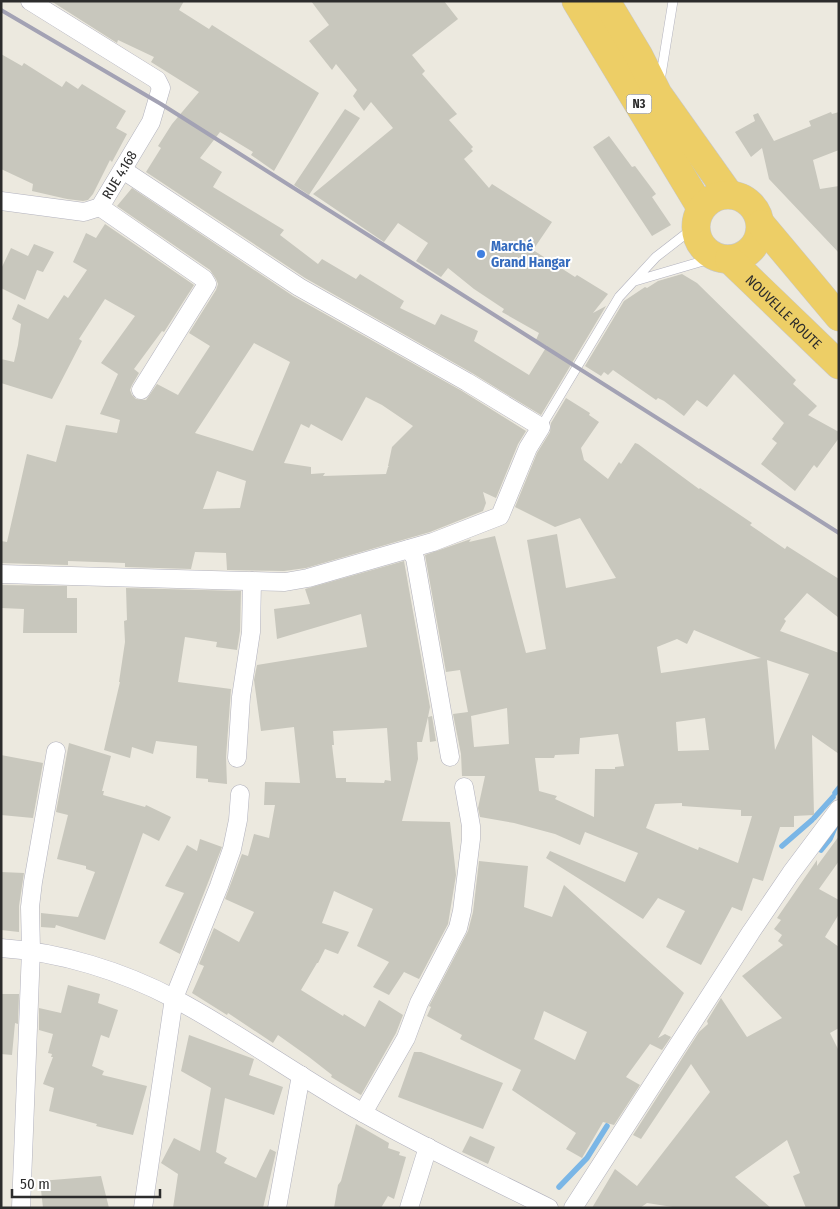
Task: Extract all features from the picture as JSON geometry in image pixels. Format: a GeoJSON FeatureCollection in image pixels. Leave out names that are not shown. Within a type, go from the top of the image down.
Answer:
{"type":"FeatureCollection","features":[{"type":"Feature","properties":{"kind":"highway","name":"N3"},"geometry":{"type":"LineString","coordinates":[[576,1],[699,217]]}},
{"type":"Feature","properties":{"kind":"highway","name":"N3"},"geometry":{"type":"LineString","coordinates":[[606,1],[639,56],[658,94],[729,194]]}},
{"type":"Feature","properties":{"kind":"highway"},"geometry":{"type":"LineString","coordinates":[[761,224],[759,238],[752,249],[742,256],[723,258],[705,250],[698,239],[699,217],[714,198],[729,194],[745,198],[756,209],[761,224],[839,317]]}},
{"type":"Feature","properties":{"kind":"highway","name":"NOUVELLE ROUTE"},"geometry":{"type":"LineString","coordinates":[[723,258],[839,365]]}},
{"type":"Feature","properties":{"kind":"street","name":"RUE 4.168"},"geometry":{"type":"LineString","coordinates":[[1,201],[84,212],[100,207],[151,122],[161,88],[156,80],[30,1]]}},
{"type":"Feature","properties":{"kind":"street"},"geometry":{"type":"LineString","coordinates":[[1,574],[297,581],[410,549],[500,516],[528,448],[541,427],[467,382],[300,287],[123,170]]}},
{"type":"Feature","properties":{"kind":"street"},"geometry":{"type":"LineString","coordinates":[[100,207],[204,279],[207,284],[207,287],[141,390]]}},
{"type":"Feature","properties":{"kind":"street"},"geometry":{"type":"LineString","coordinates":[[410,549],[414,558],[450,757]]}},
{"type":"Feature","properties":{"kind":"street"},"geometry":{"type":"LineString","coordinates":[[237,758],[241,697],[251,632],[252,581]]}},
{"type":"Feature","properties":{"kind":"street"},"geometry":{"type":"LineString","coordinates":[[21,1208],[31,950],[30,907],[56,751]]}},
{"type":"Feature","properties":{"kind":"street"},"geometry":{"type":"LineString","coordinates":[[363,1113],[406,1038],[419,1003],[458,928],[471,839],[471,826],[464,787]]}},
{"type":"Feature","properties":{"kind":"street"},"geometry":{"type":"LineString","coordinates":[[142,1208],[174,998],[232,849],[238,820],[240,794]]}},
{"type":"Feature","properties":{"kind":"street"},"geometry":{"type":"LineString","coordinates":[[574,1208],[790,873],[839,809]]}},
{"type":"Feature","properties":{"kind":"street"},"geometry":{"type":"LineString","coordinates":[[1,948],[31,950],[86,964],[126,977],[174,998],[363,1113],[549,1208]]}},
{"type":"Feature","properties":{"kind":"street"},"geometry":{"type":"LineString","coordinates":[[277,1208],[301,1075]]}},
{"type":"Feature","properties":{"kind":"street"},"geometry":{"type":"LineString","coordinates":[[409,1208],[428,1147]]}},
{"type":"Feature","properties":{"kind":"lane"},"geometry":{"type":"LineString","coordinates":[[658,94],[673,1]]}},
{"type":"Feature","properties":{"kind":"lane"},"geometry":{"type":"LineString","coordinates":[[541,427],[600,328],[632,281],[699,217]]}},
{"type":"Feature","properties":{"kind":"lane"},"geometry":{"type":"LineString","coordinates":[[632,281],[723,258]]}},
{"type":"Feature","properties":{"kind":"building"},"geometry":{"type":"Polygon","coordinates":[[[51,1],[184,1],[179,10],[209,29],[212,25],[319,93],[274,171],[251,155],[253,152],[220,132],[200,158],[222,172],[213,187],[284,230],[280,235],[318,264],[322,259],[356,279],[360,274],[404,301],[400,308],[435,325],[441,314],[478,331],[474,341],[529,375],[547,346],[536,340],[539,333],[502,312],[504,309],[474,289],[448,268],[441,277],[416,261],[428,243],[398,223],[384,242],[313,194],[393,128],[371,102],[364,111],[353,96],[357,90],[336,64],[332,70],[309,41],[329,25],[311,1],[444,1],[458,19],[412,55],[425,71],[422,74],[457,114],[449,120],[473,147],[471,149],[473,151],[464,159],[489,188],[492,184],[552,222],[533,250],[575,277],[577,275],[608,294],[593,313],[606,306],[541,415],[472,373],[305,278],[146,172],[161,148],[158,146],[172,124],[199,92],[151,62],[154,57],[118,40],[117,43],[51,1]]]}},
{"type":"Feature","properties":{"kind":"building"},"geometry":{"type":"Polygon","coordinates":[[[1,54],[22,66],[24,63],[62,87],[66,81],[78,89],[82,84],[126,111],[116,128],[127,134],[88,200],[67,199],[32,191],[33,184],[1,169],[1,54]]]}},
{"type":"Feature","properties":{"kind":"building"},"geometry":{"type":"Polygon","coordinates":[[[345,109],[360,118],[309,195],[294,185],[345,109]]]}},
{"type":"Feature","properties":{"kind":"building"},"geometry":{"type":"Polygon","coordinates":[[[831,112],[832,114],[839,112],[839,150],[813,160],[820,189],[839,186],[839,253],[769,179],[762,148],[751,157],[735,132],[755,121],[753,115],[758,113],[774,141],[811,126],[809,121],[831,112]]]}},
{"type":"Feature","properties":{"kind":"building"},"geometry":{"type":"Polygon","coordinates":[[[609,136],[632,167],[635,166],[656,194],[652,197],[671,225],[652,236],[593,147],[609,136]]]}},
{"type":"Feature","properties":{"kind":"building"},"geometry":{"type":"Polygon","coordinates":[[[132,188],[293,296],[462,391],[526,431],[518,444],[496,498],[483,492],[486,503],[483,511],[430,532],[306,568],[284,571],[227,570],[226,553],[195,552],[191,569],[125,567],[125,563],[68,561],[68,565],[1,563],[1,541],[7,542],[27,454],[56,462],[66,425],[117,433],[120,420],[100,414],[118,374],[101,363],[135,316],[105,299],[79,339],[82,341],[52,399],[1,383],[1,359],[14,362],[18,345],[21,324],[12,319],[18,304],[48,319],[64,295],[68,298],[87,270],[73,262],[86,233],[96,238],[105,224],[194,285],[164,332],[162,331],[134,369],[139,373],[130,390],[136,399],[146,400],[157,384],[178,395],[210,346],[189,333],[216,290],[218,284],[216,279],[210,270],[117,206],[132,188]],[[254,343],[195,433],[253,451],[290,362],[254,343]],[[366,397],[342,441],[311,424],[309,428],[301,424],[284,463],[311,467],[311,474],[325,473],[323,476],[386,474],[392,447],[413,426],[382,405],[366,397]],[[217,471],[203,509],[240,508],[246,481],[217,471]]]}},
{"type":"Feature","properties":{"kind":"building"},"geometry":{"type":"Polygon","coordinates":[[[34,244],[54,252],[43,272],[37,270],[25,300],[1,288],[1,269],[11,248],[28,256],[34,244]]]}},
{"type":"Feature","properties":{"kind":"building"},"geometry":{"type":"Polygon","coordinates":[[[682,274],[697,283],[796,380],[793,384],[817,406],[808,415],[839,432],[839,438],[817,468],[814,465],[795,491],[761,464],[777,443],[772,439],[784,423],[734,374],[707,407],[697,400],[684,416],[664,401],[658,398],[656,400],[613,370],[608,375],[604,372],[601,376],[585,366],[624,301],[645,287],[647,288],[658,281],[682,274]]]}},
{"type":"Feature","properties":{"kind":"building"},"geometry":{"type":"Polygon","coordinates":[[[566,398],[590,413],[589,415],[599,422],[581,448],[584,460],[608,479],[635,443],[638,444],[699,489],[752,523],[750,525],[785,549],[787,546],[839,579],[839,618],[807,593],[784,619],[786,621],[780,631],[839,653],[839,754],[812,735],[814,815],[794,816],[794,827],[780,827],[763,881],[753,878],[742,911],[732,907],[701,965],[666,947],[685,911],[658,898],[643,919],[546,858],[550,851],[625,882],[638,853],[585,832],[580,845],[555,834],[514,823],[480,817],[478,808],[485,776],[462,776],[461,754],[453,714],[468,712],[460,670],[446,672],[425,555],[471,539],[469,542],[495,536],[526,653],[546,649],[527,540],[557,534],[566,588],[616,578],[580,518],[555,527],[515,507],[537,453],[550,432],[551,423],[566,398]],[[694,630],[687,644],[677,639],[657,647],[661,673],[761,658],[694,630]],[[767,660],[775,750],[809,674],[767,660]],[[507,708],[471,716],[474,747],[509,744],[507,708]],[[705,718],[676,722],[678,751],[709,750],[705,718]],[[618,734],[580,738],[579,754],[555,755],[554,758],[535,758],[539,791],[557,796],[555,799],[594,817],[595,769],[615,769],[615,767],[624,766],[618,734]],[[682,803],[655,804],[646,828],[698,850],[699,847],[738,863],[752,816],[741,816],[741,810],[682,806],[682,803]]]}},
{"type":"Feature","properties":{"kind":"building"},"geometry":{"type":"Polygon","coordinates":[[[404,561],[430,707],[422,742],[417,742],[418,759],[402,821],[450,822],[456,875],[448,924],[419,979],[404,972],[389,995],[373,987],[389,962],[357,946],[373,909],[334,891],[322,923],[349,932],[338,954],[325,949],[301,990],[365,1027],[379,1000],[403,1015],[396,1033],[361,1095],[331,1077],[332,1075],[278,1035],[273,1043],[228,1013],[227,1015],[192,993],[204,966],[199,964],[214,928],[239,942],[254,912],[225,899],[242,854],[248,856],[254,834],[269,838],[275,805],[264,805],[265,782],[300,783],[294,727],[261,731],[254,680],[257,665],[367,647],[361,614],[277,639],[274,609],[310,604],[305,589],[404,561]],[[387,728],[333,731],[334,745],[332,745],[336,778],[346,778],[346,782],[384,783],[385,780],[391,781],[387,728]]]}},
{"type":"Feature","properties":{"kind":"building"},"geometry":{"type":"Polygon","coordinates":[[[1,585],[67,586],[67,598],[77,598],[77,633],[23,633],[24,609],[1,608],[1,585]]]}},
{"type":"Feature","properties":{"kind":"building"},"geometry":{"type":"Polygon","coordinates":[[[126,588],[241,591],[240,631],[237,650],[216,647],[217,642],[185,637],[178,682],[231,689],[226,757],[227,784],[208,782],[208,779],[196,778],[197,746],[156,741],[153,754],[132,747],[130,758],[104,750],[120,682],[125,642],[124,621],[127,620],[126,588]]]}},
{"type":"Feature","properties":{"kind":"building"},"geometry":{"type":"Polygon","coordinates":[[[432,716],[436,741],[430,742],[428,717],[432,716]]]}},
{"type":"Feature","properties":{"kind":"building"},"geometry":{"type":"Polygon","coordinates":[[[69,743],[111,756],[102,791],[104,791],[103,795],[145,807],[146,805],[171,817],[159,841],[143,833],[105,940],[56,925],[55,928],[41,927],[41,913],[78,917],[95,872],[86,869],[86,866],[57,859],[68,815],[56,812],[69,743]]]}},
{"type":"Feature","properties":{"kind":"building"},"geometry":{"type":"Polygon","coordinates":[[[1,755],[43,763],[33,818],[1,815],[1,755]]]}},
{"type":"Feature","properties":{"kind":"building"},"geometry":{"type":"Polygon","coordinates":[[[839,836],[839,861],[819,889],[839,900],[839,914],[825,937],[839,947],[839,1028],[830,1033],[839,1051],[839,1208],[806,1208],[793,1176],[800,1173],[787,1140],[735,1177],[771,1208],[679,1208],[647,1203],[640,1208],[592,1208],[615,1169],[637,1186],[710,1092],[691,1064],[641,1139],[633,1135],[699,1032],[708,1024],[707,1021],[721,998],[747,1037],[782,1018],[742,976],[783,945],[778,941],[782,935],[774,929],[781,920],[777,918],[817,860],[817,866],[839,836]]]}},
{"type":"Feature","properties":{"kind":"building"},"geometry":{"type":"Polygon","coordinates":[[[200,839],[222,847],[180,954],[159,943],[184,893],[165,886],[187,845],[197,851],[200,839]]]}},
{"type":"Feature","properties":{"kind":"building"},"geometry":{"type":"Polygon","coordinates":[[[479,861],[528,866],[524,907],[552,917],[564,885],[684,993],[658,1038],[665,1034],[671,1037],[662,1050],[650,1044],[626,1077],[640,1085],[614,1125],[603,1122],[582,1158],[566,1149],[576,1133],[512,1090],[521,1070],[460,1039],[462,1035],[427,1016],[431,1007],[429,1006],[468,931],[473,912],[479,861]],[[544,1011],[534,1039],[575,1060],[587,1032],[544,1011]]]}},
{"type":"Feature","properties":{"kind":"building"},"geometry":{"type":"Polygon","coordinates":[[[1,872],[24,873],[19,906],[19,932],[1,930],[1,872]]]}},
{"type":"Feature","properties":{"kind":"building"},"geometry":{"type":"Polygon","coordinates":[[[68,985],[100,994],[98,1003],[118,1010],[109,1038],[101,1035],[92,1066],[104,1071],[102,1075],[147,1086],[133,1135],[96,1126],[97,1124],[49,1111],[54,1088],[43,1084],[53,1057],[51,1057],[52,1054],[48,1053],[53,1034],[39,1030],[39,1008],[61,1013],[68,985]]]}},
{"type":"Feature","properties":{"kind":"building"},"geometry":{"type":"Polygon","coordinates":[[[1,994],[19,994],[18,1024],[15,1023],[12,1055],[1,1054],[1,994]]]}},
{"type":"Feature","properties":{"kind":"building"},"geometry":{"type":"Polygon","coordinates":[[[189,1035],[254,1059],[249,1075],[283,1087],[274,1115],[225,1098],[216,1152],[227,1158],[224,1163],[256,1178],[270,1149],[276,1152],[263,1208],[173,1208],[178,1174],[161,1163],[174,1138],[200,1151],[211,1088],[181,1071],[189,1035]]]}},
{"type":"Feature","properties":{"kind":"building"},"geometry":{"type":"Polygon","coordinates":[[[414,1052],[421,1052],[503,1083],[483,1129],[398,1097],[414,1052]]]}},
{"type":"Feature","properties":{"kind":"building"},"geometry":{"type":"Polygon","coordinates":[[[356,1124],[389,1143],[388,1148],[400,1152],[399,1155],[406,1157],[394,1199],[388,1196],[381,1208],[334,1208],[338,1185],[341,1181],[356,1124]]]}},
{"type":"Feature","properties":{"kind":"building"},"geometry":{"type":"Polygon","coordinates":[[[470,1136],[495,1147],[488,1164],[462,1152],[470,1136]]]}},
{"type":"Feature","properties":{"kind":"building"},"geometry":{"type":"Polygon","coordinates":[[[101,1176],[109,1208],[43,1208],[40,1181],[101,1176]]]}},
{"type":"Feature","properties":{"kind":"waterway"},"geometry":{"type":"LineString","coordinates":[[835,793],[839,788]]}},
{"type":"Feature","properties":{"kind":"waterway"},"geometry":{"type":"LineString","coordinates":[[814,818],[833,797]]}},
{"type":"Feature","properties":{"kind":"waterway"},"geometry":{"type":"LineString","coordinates":[[782,846],[812,820]]}},
{"type":"Feature","properties":{"kind":"waterway"},"geometry":{"type":"LineString","coordinates":[[821,850],[830,839],[836,825]]}},
{"type":"Feature","properties":{"kind":"waterway"},"geometry":{"type":"LineString","coordinates":[[559,1187],[587,1158],[607,1126]]}},
{"type":"Feature","properties":{"kind":"railway"},"geometry":{"type":"LineString","coordinates":[[1,10],[161,104],[839,533]]}},
{"type":"Feature","properties":{"kind":"place","name":"Marché Grand Hangar"},"geometry":{"type":"Point","coordinates":[481,254]}}]}
